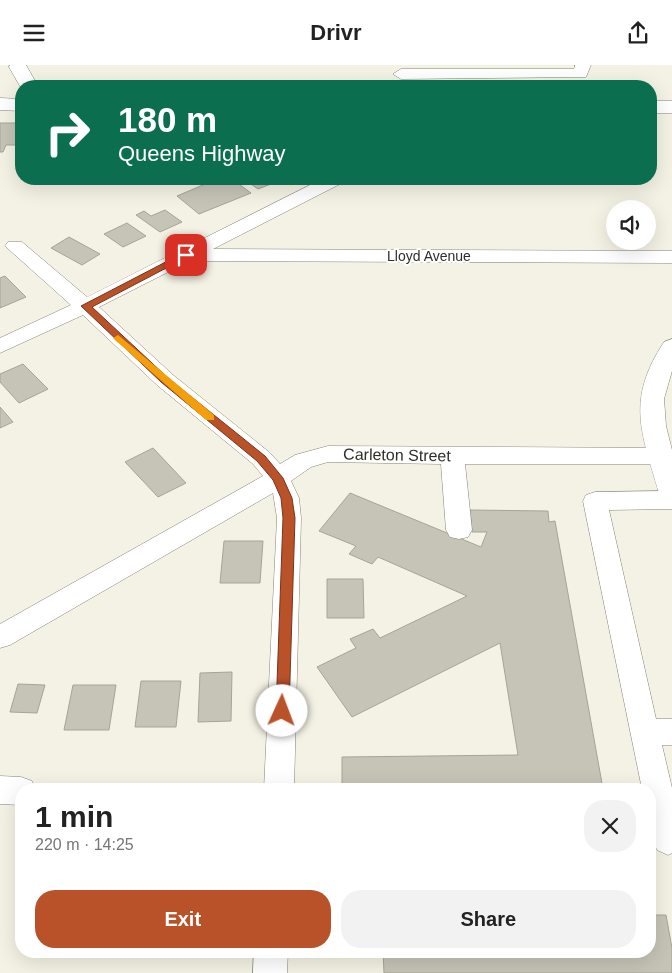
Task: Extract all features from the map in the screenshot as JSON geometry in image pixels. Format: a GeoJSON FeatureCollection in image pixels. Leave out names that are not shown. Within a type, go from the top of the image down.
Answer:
{"type":"FeatureCollection","features":[{"type":"Feature","properties":{"kind":"main road"},"geometry":{"type":"LineString","coordinates":[[0,77],[18,66],[26,80]]}},
{"type":"Feature","properties":{"kind":"main road"},"geometry":{"type":"LineString","coordinates":[[0,105],[15,105]]}},
{"type":"Feature","properties":{"kind":"main road"},"geometry":{"type":"LineString","coordinates":[[657,107],[672,107]]}},
{"type":"Feature","properties":{"kind":"main road"},"geometry":{"type":"LineString","coordinates":[[672,347],[666,374],[654,385],[652,417],[672,493]]}},
{"type":"Feature","properties":{"kind":"street"},"geometry":{"type":"LineString","coordinates":[[401,75],[538,70],[582,75]]}},
{"type":"Feature","properties":{"kind":"street"},"geometry":{"type":"LineString","coordinates":[[0,346],[86,306],[324,185]]}},
{"type":"Feature","properties":{"kind":"street"},"geometry":{"type":"LineString","coordinates":[[16,246],[86,306],[165,380],[261,458],[278,478],[287,498],[289,518],[279,783]]}},
{"type":"Feature","properties":{"kind":"street","name":"Lloyd Avenue"},"geometry":{"type":"LineString","coordinates":[[186,255],[672,257]]}},
{"type":"Feature","properties":{"kind":"street","name":"Carleton Street"},"geometry":{"type":"LineString","coordinates":[[0,637],[278,478],[303,461],[328,454],[662,457]]}},
{"type":"Feature","properties":{"kind":"street"},"geometry":{"type":"LineString","coordinates":[[452,455],[459,530]]}},
{"type":"Feature","properties":{"kind":"street"},"geometry":{"type":"LineString","coordinates":[[668,840],[658,732],[596,501],[672,500]]}},
{"type":"Feature","properties":{"kind":"street"},"geometry":{"type":"LineString","coordinates":[[0,790],[15,791]]}},
{"type":"Feature","properties":{"kind":"street"},"geometry":{"type":"LineString","coordinates":[[270,973],[271,958]]}},
{"type":"Feature","properties":{"kind":"building"},"geometry":{"type":"Polygon","coordinates":[[[0,123],[15,123],[15,145],[6,145],[3,152],[0,152],[0,123]]]}},
{"type":"Feature","properties":{"kind":"building"},"geometry":{"type":"Polygon","coordinates":[[[203,185],[240,185],[251,193],[199,214],[177,196],[203,185]]]}},
{"type":"Feature","properties":{"kind":"building"},"geometry":{"type":"Polygon","coordinates":[[[252,185],[268,185],[258,189],[252,185]]]}},
{"type":"Feature","properties":{"kind":"building"},"geometry":{"type":"Polygon","coordinates":[[[165,210],[182,222],[160,232],[136,215],[144,211],[151,216],[165,210]]]}},
{"type":"Feature","properties":{"kind":"building"},"geometry":{"type":"Polygon","coordinates":[[[127,223],[146,236],[123,247],[104,234],[127,223]]]}},
{"type":"Feature","properties":{"kind":"building"},"geometry":{"type":"Polygon","coordinates":[[[69,237],[100,254],[82,265],[51,248],[69,237]]]}},
{"type":"Feature","properties":{"kind":"building"},"geometry":{"type":"Polygon","coordinates":[[[5,276],[26,297],[0,308],[0,278],[5,276]]]}},
{"type":"Feature","properties":{"kind":"building"},"geometry":{"type":"Polygon","coordinates":[[[23,364],[48,389],[19,403],[0,382],[0,374],[23,364]]]}},
{"type":"Feature","properties":{"kind":"building"},"geometry":{"type":"Polygon","coordinates":[[[0,407],[13,422],[0,428],[0,407]]]}},
{"type":"Feature","properties":{"kind":"building"},"geometry":{"type":"Polygon","coordinates":[[[153,448],[186,483],[158,497],[125,462],[153,448]]]}},
{"type":"Feature","properties":{"kind":"building"},"geometry":{"type":"Polygon","coordinates":[[[350,493],[481,547],[487,532],[472,532],[470,510],[548,511],[549,522],[555,521],[602,783],[342,783],[342,757],[518,755],[500,643],[352,717],[317,667],[356,648],[350,639],[373,629],[380,638],[467,596],[378,557],[372,564],[349,554],[356,546],[319,531],[350,493]]]}},
{"type":"Feature","properties":{"kind":"building"},"geometry":{"type":"Polygon","coordinates":[[[224,541],[263,541],[260,583],[220,583],[224,541]]]}},
{"type":"Feature","properties":{"kind":"building"},"geometry":{"type":"Polygon","coordinates":[[[327,579],[363,579],[364,618],[327,618],[327,579]]]}},
{"type":"Feature","properties":{"kind":"building"},"geometry":{"type":"Polygon","coordinates":[[[232,672],[231,721],[198,722],[200,673],[232,672]]]}},
{"type":"Feature","properties":{"kind":"building"},"geometry":{"type":"Polygon","coordinates":[[[141,681],[181,681],[176,727],[135,727],[141,681]]]}},
{"type":"Feature","properties":{"kind":"building"},"geometry":{"type":"Polygon","coordinates":[[[18,684],[45,685],[37,713],[10,712],[18,684]]]}},
{"type":"Feature","properties":{"kind":"building"},"geometry":{"type":"Polygon","coordinates":[[[73,685],[116,685],[109,730],[64,730],[73,685]]]}},
{"type":"Feature","properties":{"kind":"building"},"geometry":{"type":"Polygon","coordinates":[[[656,915],[666,915],[672,948],[672,973],[384,973],[383,958],[656,958],[656,915]]]}},
{"type":"Feature","properties":{"kind":"slow traffic"},"geometry":{"type":"LineString","coordinates":[[118,338],[210,418]]}},
{"type":"Feature","properties":{"kind":"route"},"geometry":{"type":"LineString","coordinates":[[186,255],[86,306],[165,380],[261,458],[278,478],[287,498],[289,518],[282,711]]}}]}
